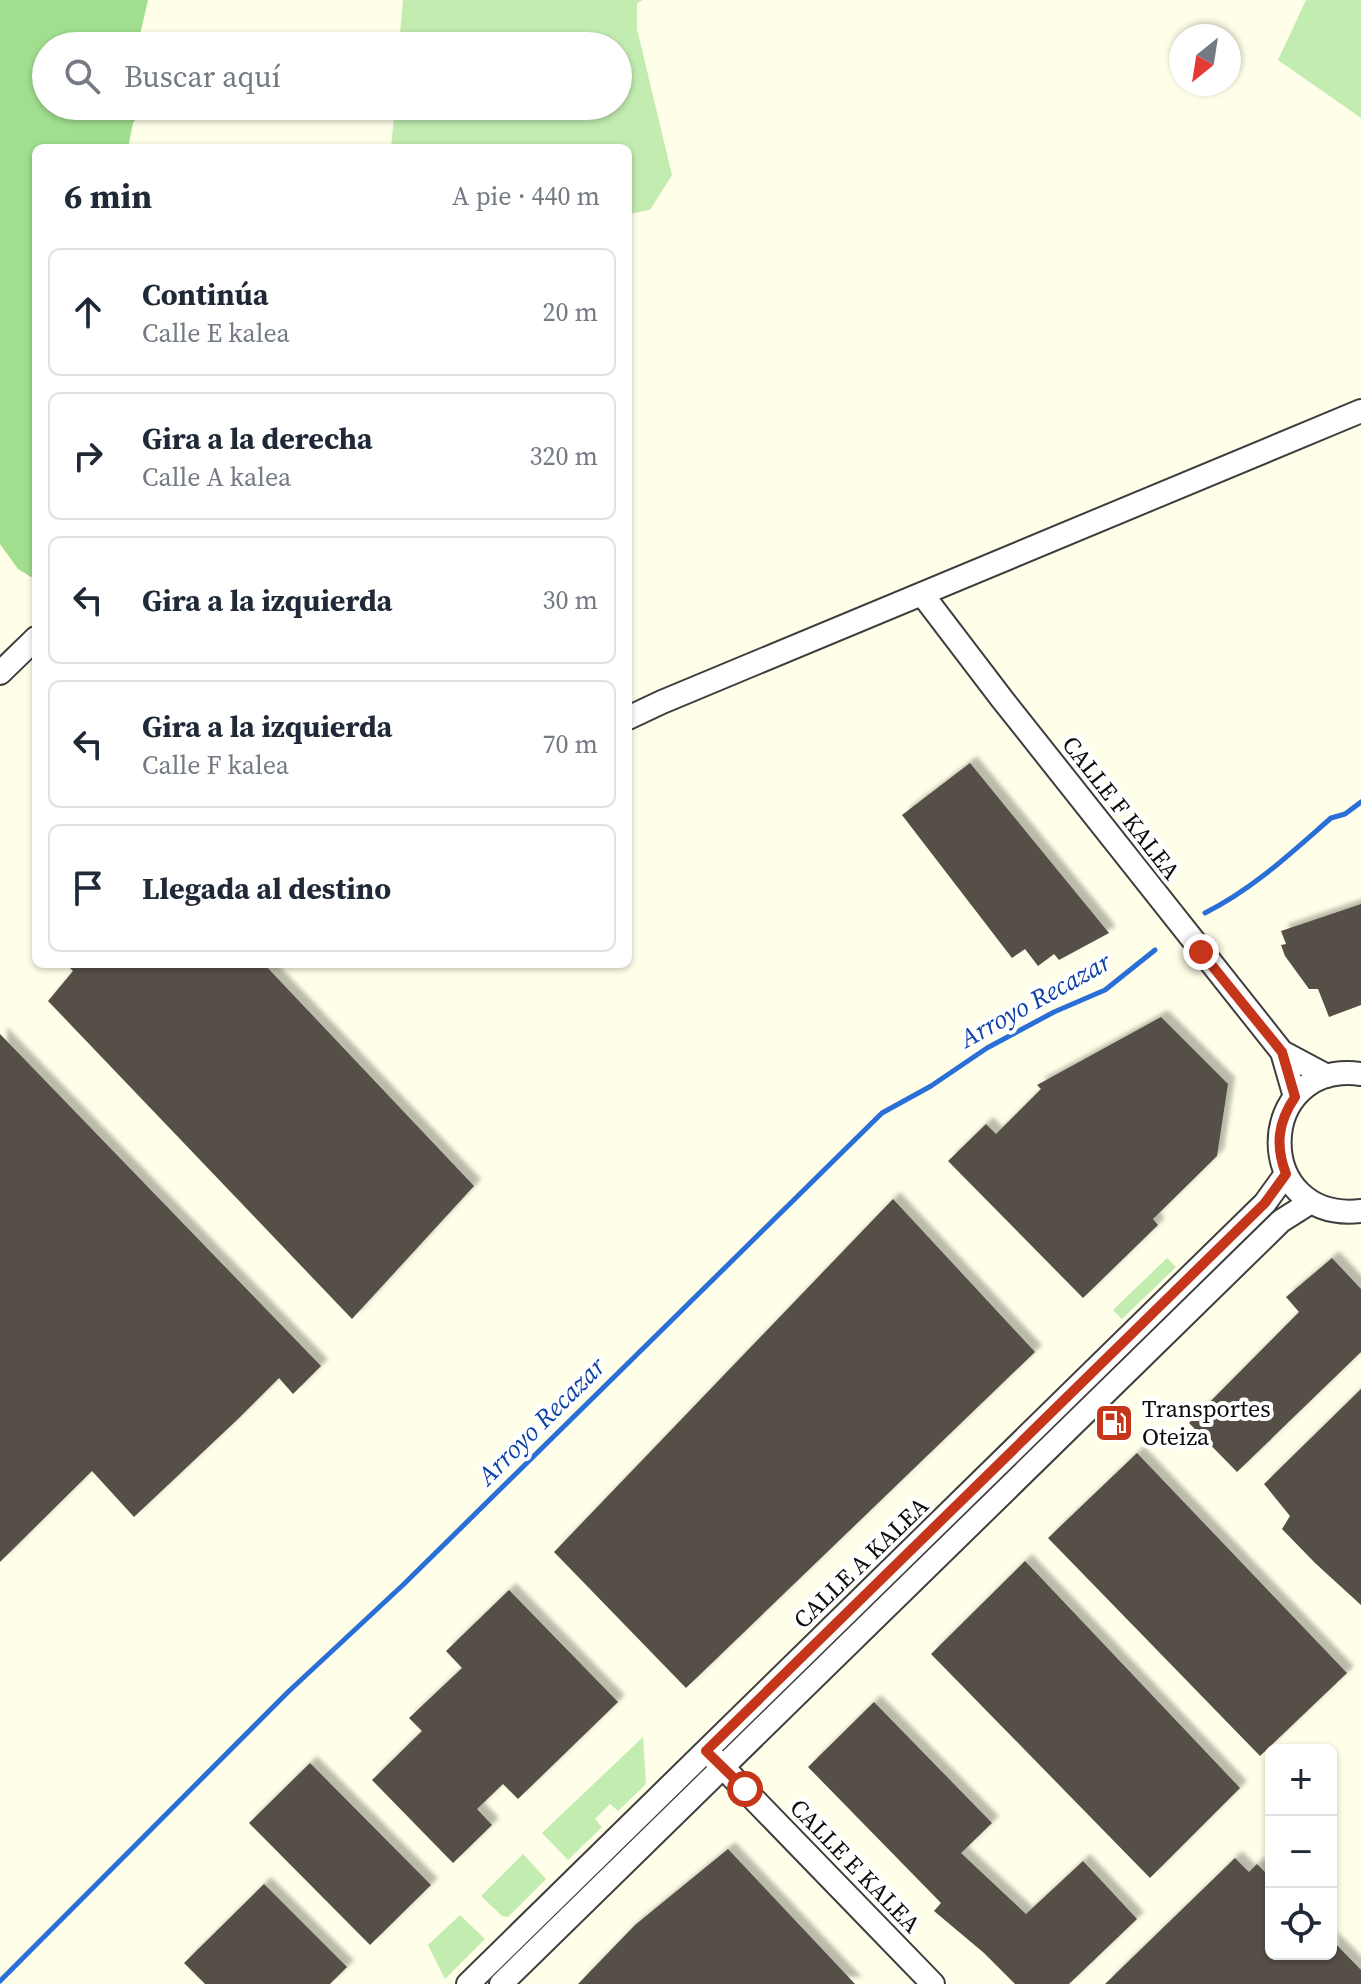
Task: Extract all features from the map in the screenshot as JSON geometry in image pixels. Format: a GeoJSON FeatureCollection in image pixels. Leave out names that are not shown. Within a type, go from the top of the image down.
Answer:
{"type":"FeatureCollection","features":[{"type":"Feature","properties":{"kind":"street"},"geometry":{"type":"LineString","coordinates":[[632,716],[1361,411]]}},
{"type":"Feature","properties":{"kind":"street","name":"CALLE F KALEA"},"geometry":{"type":"LineString","coordinates":[[922,594],[1282,1052],[1295,1097]]}},
{"type":"Feature","properties":{"kind":"street"},"geometry":{"type":"LineString","coordinates":[[0,673],[32,642]]}},
{"type":"Feature","properties":{"kind":"street","name":"CALLE F KALEA"},"geometry":{"type":"LineString","coordinates":[[1282,1052],[1327,1076]]}},
{"type":"Feature","properties":{"kind":"street"},"geometry":{"type":"LineString","coordinates":[[1361,1074],[1342,1073],[1310,1084],[1286,1110],[1278,1142],[1286,1174],[1301,1194],[1328,1209],[1361,1211]]}},
{"type":"Feature","properties":{"kind":"street","name":"CALLE A KALEA"},"geometry":{"type":"LineString","coordinates":[[468,1984],[1265,1203],[1286,1174]]}},
{"type":"Feature","properties":{"kind":"street","name":"CALLE A KALEA"},"geometry":{"type":"LineString","coordinates":[[501,1984],[1281,1221],[1311,1202]]}},
{"type":"Feature","properties":{"kind":"street","name":"CALLE E KALEA"},"geometry":{"type":"LineString","coordinates":[[706,1751],[933,1984]]}},
{"type":"Feature","properties":{"kind":"green space"},"geometry":{"type":"Polygon","coordinates":[[[0,0],[148,0],[141,32],[32,32],[32,120],[135,120],[129,144],[32,144],[32,578],[18,569],[0,544],[0,0]]]}},
{"type":"Feature","properties":{"kind":"green space"},"geometry":{"type":"Polygon","coordinates":[[[403,0],[643,0],[637,3],[637,29],[672,175],[650,210],[632,213],[632,144],[391,144],[394,120],[632,120],[632,32],[400,32],[403,0]]]}},
{"type":"Feature","properties":{"kind":"green space"},"geometry":{"type":"Polygon","coordinates":[[[1306,0],[1361,0],[1361,118],[1278,60],[1306,0]]]}},
{"type":"Feature","properties":{"kind":"green space"},"geometry":{"type":"Polygon","coordinates":[[[1167,1258],[1176,1267],[1122,1319],[1113,1310],[1167,1258]]]}},
{"type":"Feature","properties":{"kind":"green space"},"geometry":{"type":"Polygon","coordinates":[[[643,1737],[646,1784],[618,1811],[610,1804],[595,1819],[602,1827],[568,1860],[542,1833],[643,1737]]]}},
{"type":"Feature","properties":{"kind":"green space"},"geometry":{"type":"Polygon","coordinates":[[[523,1854],[546,1879],[508,1917],[502,1916],[481,1896],[523,1854]]]}},
{"type":"Feature","properties":{"kind":"green space"},"geometry":{"type":"Polygon","coordinates":[[[460,1915],[485,1939],[445,1979],[428,1945],[460,1915]]]}},
{"type":"Feature","properties":{"kind":"building"},"geometry":{"type":"Polygon","coordinates":[[[970,763],[1109,933],[1059,960],[1054,954],[1038,966],[1025,949],[1012,958],[902,815],[970,763]]]}},
{"type":"Feature","properties":{"kind":"building"},"geometry":{"type":"Polygon","coordinates":[[[1361,904],[1361,1005],[1329,1017],[1318,989],[1309,989],[1285,956],[1281,945],[1286,944],[1281,931],[1361,904]]]}},
{"type":"Feature","properties":{"kind":"building"},"geometry":{"type":"Polygon","coordinates":[[[70,968],[268,968],[474,1186],[352,1319],[48,1001],[73,971],[70,968]]]}},
{"type":"Feature","properties":{"kind":"building"},"geometry":{"type":"Polygon","coordinates":[[[1161,1017],[1228,1084],[1217,1156],[1153,1219],[1158,1225],[1083,1298],[948,1161],[986,1124],[996,1134],[1041,1089],[1037,1085],[1161,1017]]]}},
{"type":"Feature","properties":{"kind":"building"},"geometry":{"type":"Polygon","coordinates":[[[0,1034],[321,1366],[293,1394],[279,1378],[134,1517],[92,1471],[0,1562],[0,1034]]]}},
{"type":"Feature","properties":{"kind":"building"},"geometry":{"type":"Polygon","coordinates":[[[893,1199],[1035,1352],[686,1688],[554,1552],[893,1199]]]}},
{"type":"Feature","properties":{"kind":"building"},"geometry":{"type":"Polygon","coordinates":[[[1332,1258],[1361,1289],[1361,1352],[1237,1472],[1189,1423],[1299,1312],[1286,1297],[1332,1258]]]}},
{"type":"Feature","properties":{"kind":"building"},"geometry":{"type":"Polygon","coordinates":[[[1361,1389],[1361,1605],[1282,1529],[1290,1516],[1264,1484],[1361,1389]]]}},
{"type":"Feature","properties":{"kind":"building"},"geometry":{"type":"Polygon","coordinates":[[[1137,1453],[1347,1673],[1273,1744],[1265,1744],[1265,1751],[1260,1756],[1048,1538],[1137,1453]]]}},
{"type":"Feature","properties":{"kind":"building"},"geometry":{"type":"Polygon","coordinates":[[[1025,1561],[1240,1788],[1150,1878],[931,1654],[1025,1561]]]}},
{"type":"Feature","properties":{"kind":"building"},"geometry":{"type":"Polygon","coordinates":[[[509,1590],[618,1702],[518,1799],[503,1784],[477,1809],[492,1825],[453,1863],[372,1780],[422,1731],[409,1718],[462,1668],[446,1651],[509,1590]]]}},
{"type":"Feature","properties":{"kind":"building"},"geometry":{"type":"Polygon","coordinates":[[[874,1702],[992,1823],[961,1853],[1026,1914],[1083,1861],[1137,1919],[1069,1984],[1015,1984],[934,1911],[941,1903],[808,1767],[874,1702]]]}},
{"type":"Feature","properties":{"kind":"building"},"geometry":{"type":"Polygon","coordinates":[[[310,1763],[431,1885],[370,1945],[249,1823],[310,1763]]]}},
{"type":"Feature","properties":{"kind":"building"},"geometry":{"type":"Polygon","coordinates":[[[728,1849],[855,1984],[578,1984],[635,1925],[728,1849]]]}},
{"type":"Feature","properties":{"kind":"building"},"geometry":{"type":"Polygon","coordinates":[[[1235,1858],[1249,1872],[1257,1864],[1265,1872],[1265,1960],[1337,1960],[1337,1945],[1361,1970],[1361,1984],[1105,1984],[1235,1858]]]}},
{"type":"Feature","properties":{"kind":"building"},"geometry":{"type":"Polygon","coordinates":[[[264,1884],[347,1967],[330,1984],[205,1984],[184,1963],[264,1884]]]}},
{"type":"Feature","properties":{"kind":"waterway","name":"Arroyo Recazar"},"geometry":{"type":"LineString","coordinates":[[1205,913],[1255,882],[1331,818],[1345,814],[1361,802]]}},
{"type":"Feature","properties":{"kind":"waterway","name":"Arroyo Recazar"},"geometry":{"type":"LineString","coordinates":[[0,1981],[288,1692],[404,1584],[882,1113],[931,1086],[987,1048],[1054,1012],[1105,990],[1155,950]]}},
{"type":"Feature","properties":{"kind":"place","name":"Transportes Oteiza"},"geometry":{"type":"Point","coordinates":[1114,1423]}},
{"type":"Feature","properties":{"kind":"route"},"geometry":{"type":"LineString","coordinates":[[745,1789],[706,1751],[1265,1203],[1286,1174],[1278,1142],[1286,1110],[1295,1097],[1282,1052],[1201,952]]}}]}
